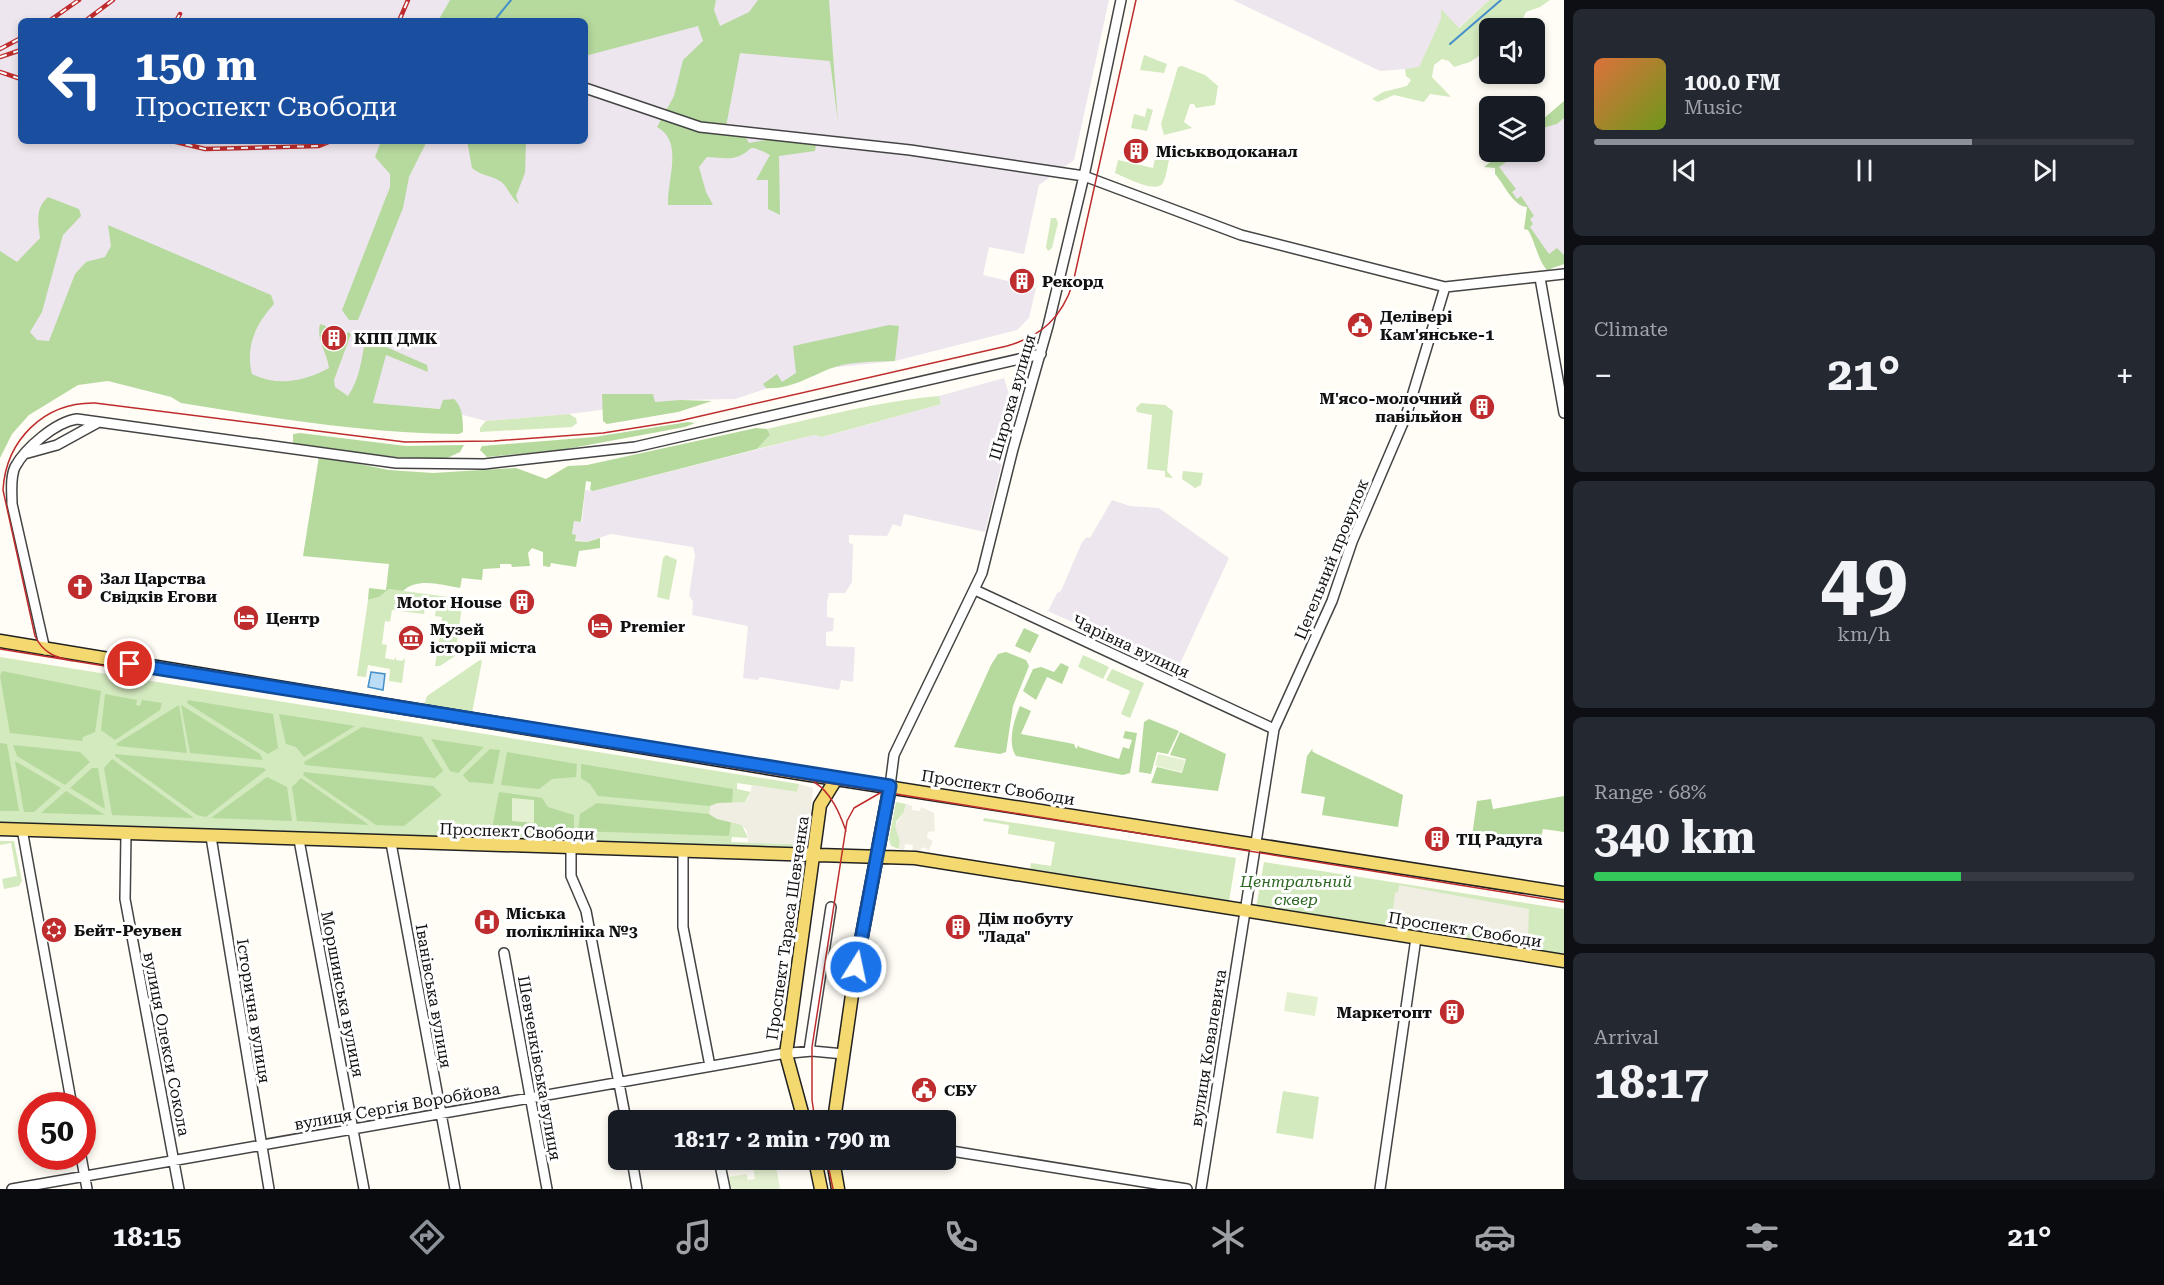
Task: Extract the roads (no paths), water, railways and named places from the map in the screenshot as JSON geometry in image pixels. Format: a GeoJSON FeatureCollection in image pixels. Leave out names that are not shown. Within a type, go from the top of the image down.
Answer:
{"type":"FeatureCollection","features":[{"type":"Feature","properties":{"kind":"main road","name":"Проспект Свободи"},"geometry":{"type":"LineString","coordinates":[[0,640],[45,650],[836,779],[1564,893]]}},
{"type":"Feature","properties":{"kind":"main road","name":"Проспект Тараса Шевченка"},"geometry":{"type":"LineString","coordinates":[[801,1110],[786,1054],[815,856],[820,805],[836,779]]}},
{"type":"Feature","properties":{"kind":"main road"},"geometry":{"type":"LineString","coordinates":[[836,1110],[870,886],[879,855],[890,786]]}},
{"type":"Feature","properties":{"kind":"main road","name":"Проспект Свободи"},"geometry":{"type":"LineString","coordinates":[[0,829],[571,849],[815,856],[879,855],[915,858],[1564,960]]}},
{"type":"Feature","properties":{"kind":"main road"},"geometry":{"type":"LineString","coordinates":[[817,1170],[821,1189]]}},
{"type":"Feature","properties":{"kind":"main road"},"geometry":{"type":"LineString","coordinates":[[835,1170],[838,1189]]}},
{"type":"Feature","properties":{"kind":"street","name":"Широка вулиця"},"geometry":{"type":"LineString","coordinates":[[890,786],[894,755],[975,590],[1041,354],[1084,176],[1121,0]]}},
{"type":"Feature","properties":{"kind":"street"},"geometry":{"type":"LineString","coordinates":[[588,89],[676,121],[700,127],[910,150],[1084,176],[1240,236],[1445,287],[1564,274]]}},
{"type":"Feature","properties":{"kind":"street"},"geometry":{"type":"LineString","coordinates":[[1540,278],[1564,413]]}},
{"type":"Feature","properties":{"kind":"street","name":"Цегельний провулок"},"geometry":{"type":"LineString","coordinates":[[1256,844],[1274,729],[1332,601],[1352,542],[1406,416],[1445,287]]}},
{"type":"Feature","properties":{"kind":"street"},"geometry":{"type":"LineString","coordinates":[[45,650],[12,504],[11,483],[15,468],[25,454],[66,421],[97,423],[396,463],[484,464],[635,447],[1041,354]]}},
{"type":"Feature","properties":{"kind":"street"},"geometry":{"type":"LineString","coordinates":[[25,454],[57,445],[97,423]]}},
{"type":"Feature","properties":{"kind":"street","name":"Чарівна вулиця"},"geometry":{"type":"LineString","coordinates":[[975,590],[1274,729]]}},
{"type":"Feature","properties":{"kind":"street"},"geometry":{"type":"LineString","coordinates":[[22,829],[69,1092]]}},
{"type":"Feature","properties":{"kind":"street","name":"вулиця Олекси Сокола"},"geometry":{"type":"LineString","coordinates":[[126,834],[124,899],[179,1189]]}},
{"type":"Feature","properties":{"kind":"street","name":"Історична вулиця"},"geometry":{"type":"LineString","coordinates":[[211,837],[269,1189]]}},
{"type":"Feature","properties":{"kind":"street","name":"Моршинська вулиця"},"geometry":{"type":"LineString","coordinates":[[298,840],[364,1189]]}},
{"type":"Feature","properties":{"kind":"street","name":"Іванівська вулиця"},"geometry":{"type":"LineString","coordinates":[[391,843],[455,1189]]}},
{"type":"Feature","properties":{"kind":"street","name":"вулиця Ковалевича"},"geometry":{"type":"LineString","coordinates":[[1201,1189],[1256,844]]}},
{"type":"Feature","properties":{"kind":"street"},"geometry":{"type":"LineString","coordinates":[[571,849],[571,876],[586,911],[624,1110]]}},
{"type":"Feature","properties":{"kind":"street"},"geometry":{"type":"LineString","coordinates":[[683,852],[683,927],[710,1066]]}},
{"type":"Feature","properties":{"kind":"street"},"geometry":{"type":"LineString","coordinates":[[809,1051],[831,907]]}},
{"type":"Feature","properties":{"kind":"street"},"geometry":{"type":"LineString","coordinates":[[1380,1189],[1416,938]]}},
{"type":"Feature","properties":{"kind":"street","name":"Шевченківська вулиця"},"geometry":{"type":"LineString","coordinates":[[504,953],[547,1189]]}},
{"type":"Feature","properties":{"kind":"street","name":"вулиця Сергія Воробйова"},"geometry":{"type":"LineString","coordinates":[[12,1189],[710,1066],[809,1051],[844,1054]]}},
{"type":"Feature","properties":{"kind":"street"},"geometry":{"type":"LineString","coordinates":[[956,1152],[1188,1189]]}},
{"type":"Feature","properties":{"kind":"street"},"geometry":{"type":"LineString","coordinates":[[84,1170],[87,1189]]}},
{"type":"Feature","properties":{"kind":"street"},"geometry":{"type":"LineString","coordinates":[[634,1170],[637,1189]]}},
{"type":"Feature","properties":{"kind":"street"},"geometry":{"type":"LineString","coordinates":[[721,1170],[725,1189]]}},
{"type":"Feature","properties":{"kind":"water"},"geometry":{"type":"Polygon","coordinates":[[[371,672],[385,674],[383,690],[368,687],[371,672]]]}},
{"type":"Feature","properties":{"kind":"waterway"},"geometry":{"type":"LineString","coordinates":[[496,18],[511,0]]}},
{"type":"Feature","properties":{"kind":"waterway"},"geometry":{"type":"LineString","coordinates":[[1450,44],[1501,0]]}},
{"type":"Feature","properties":{"kind":"tram line"},"geometry":{"type":"LineString","coordinates":[[73,661],[51,654],[42,647],[35,636],[3,490],[11,455],[20,440],[31,427],[60,409],[77,404],[95,403],[405,442],[494,441],[603,433],[679,421],[1007,346],[1031,337],[1057,315],[1073,283],[1136,0]]}},
{"type":"Feature","properties":{"kind":"tram line"},"geometry":{"type":"LineString","coordinates":[[0,649],[1564,902]]}},
{"type":"Feature","properties":{"kind":"tram line"},"geometry":{"type":"LineString","coordinates":[[814,782],[830,797],[846,831]]}},
{"type":"Feature","properties":{"kind":"tram line"},"geometry":{"type":"LineString","coordinates":[[814,1110],[812,1047],[847,821],[854,808],[880,793]]}},
{"type":"Feature","properties":{"kind":"tram line"},"geometry":{"type":"LineString","coordinates":[[829,1170],[833,1189]]}},
{"type":"Feature","properties":{"kind":"railway"},"geometry":{"type":"LineString","coordinates":[[53,18],[79,0]]}},
{"type":"Feature","properties":{"kind":"railway"},"geometry":{"type":"LineString","coordinates":[[89,18],[113,0]]}},
{"type":"Feature","properties":{"kind":"railway"},"geometry":{"type":"LineString","coordinates":[[400,18],[408,0]]}},
{"type":"Feature","properties":{"kind":"railway"},"geometry":{"type":"LineString","coordinates":[[178,18],[180,14]]}},
{"type":"Feature","properties":{"kind":"railway"},"geometry":{"type":"LineString","coordinates":[[0,49],[18,40]]}},
{"type":"Feature","properties":{"kind":"railway"},"geometry":{"type":"LineString","coordinates":[[0,57],[18,51]]}},
{"type":"Feature","properties":{"kind":"railway"},"geometry":{"type":"LineString","coordinates":[[0,72],[18,78]]}},
{"type":"Feature","properties":{"kind":"railway"},"geometry":{"type":"LineString","coordinates":[[184,144],[205,149],[324,144]]}},
{"type":"Feature","properties":{"kind":"place","name":"Міськводоканал"},"geometry":{"type":"Point","coordinates":[1136,151]}},
{"type":"Feature","properties":{"kind":"place","name":"Рекорд"},"geometry":{"type":"Point","coordinates":[1022,281]}},
{"type":"Feature","properties":{"kind":"place","name":"Делівері Кам'янське-1"},"geometry":{"type":"Point","coordinates":[1360,325]}},
{"type":"Feature","properties":{"kind":"place","name":"КПП ДМК"},"geometry":{"type":"Point","coordinates":[334,338]}},
{"type":"Feature","properties":{"kind":"place","name":"М'ясо-молочний павільйон"},"geometry":{"type":"Point","coordinates":[1482,407]}},
{"type":"Feature","properties":{"kind":"place","name":"Зал Царства Свiдкiв Егови"},"geometry":{"type":"Point","coordinates":[80,587]}},
{"type":"Feature","properties":{"kind":"place","name":"Motor House"},"geometry":{"type":"Point","coordinates":[522,602]}},
{"type":"Feature","properties":{"kind":"place","name":"Центр"},"geometry":{"type":"Point","coordinates":[246,618]}},
{"type":"Feature","properties":{"kind":"place","name":"Premier"},"geometry":{"type":"Point","coordinates":[600,626]}},
{"type":"Feature","properties":{"kind":"place","name":"Музей історії міста"},"geometry":{"type":"Point","coordinates":[411,638]}},
{"type":"Feature","properties":{"kind":"place","name":"ТЦ Радуга"},"geometry":{"type":"Point","coordinates":[1437,839]}},
{"type":"Feature","properties":{"kind":"place","name":"Міська поліклініка №3"},"geometry":{"type":"Point","coordinates":[487,922]}},
{"type":"Feature","properties":{"kind":"place","name":"Дім побуту \"Лада\""},"geometry":{"type":"Point","coordinates":[958,927]}},
{"type":"Feature","properties":{"kind":"place","name":"Бейт-Реувен"},"geometry":{"type":"Point","coordinates":[54,930]}},
{"type":"Feature","properties":{"kind":"place","name":"Маркетопт"},"geometry":{"type":"Point","coordinates":[1452,1012]}},
{"type":"Feature","properties":{"kind":"place","name":"СБУ"},"geometry":{"type":"Point","coordinates":[924,1090]}},
{"type":"Feature","properties":{"kind":"park label","name":"Центральний сквер"},"geometry":{"type":"Point","coordinates":[1296,890]}}]}
